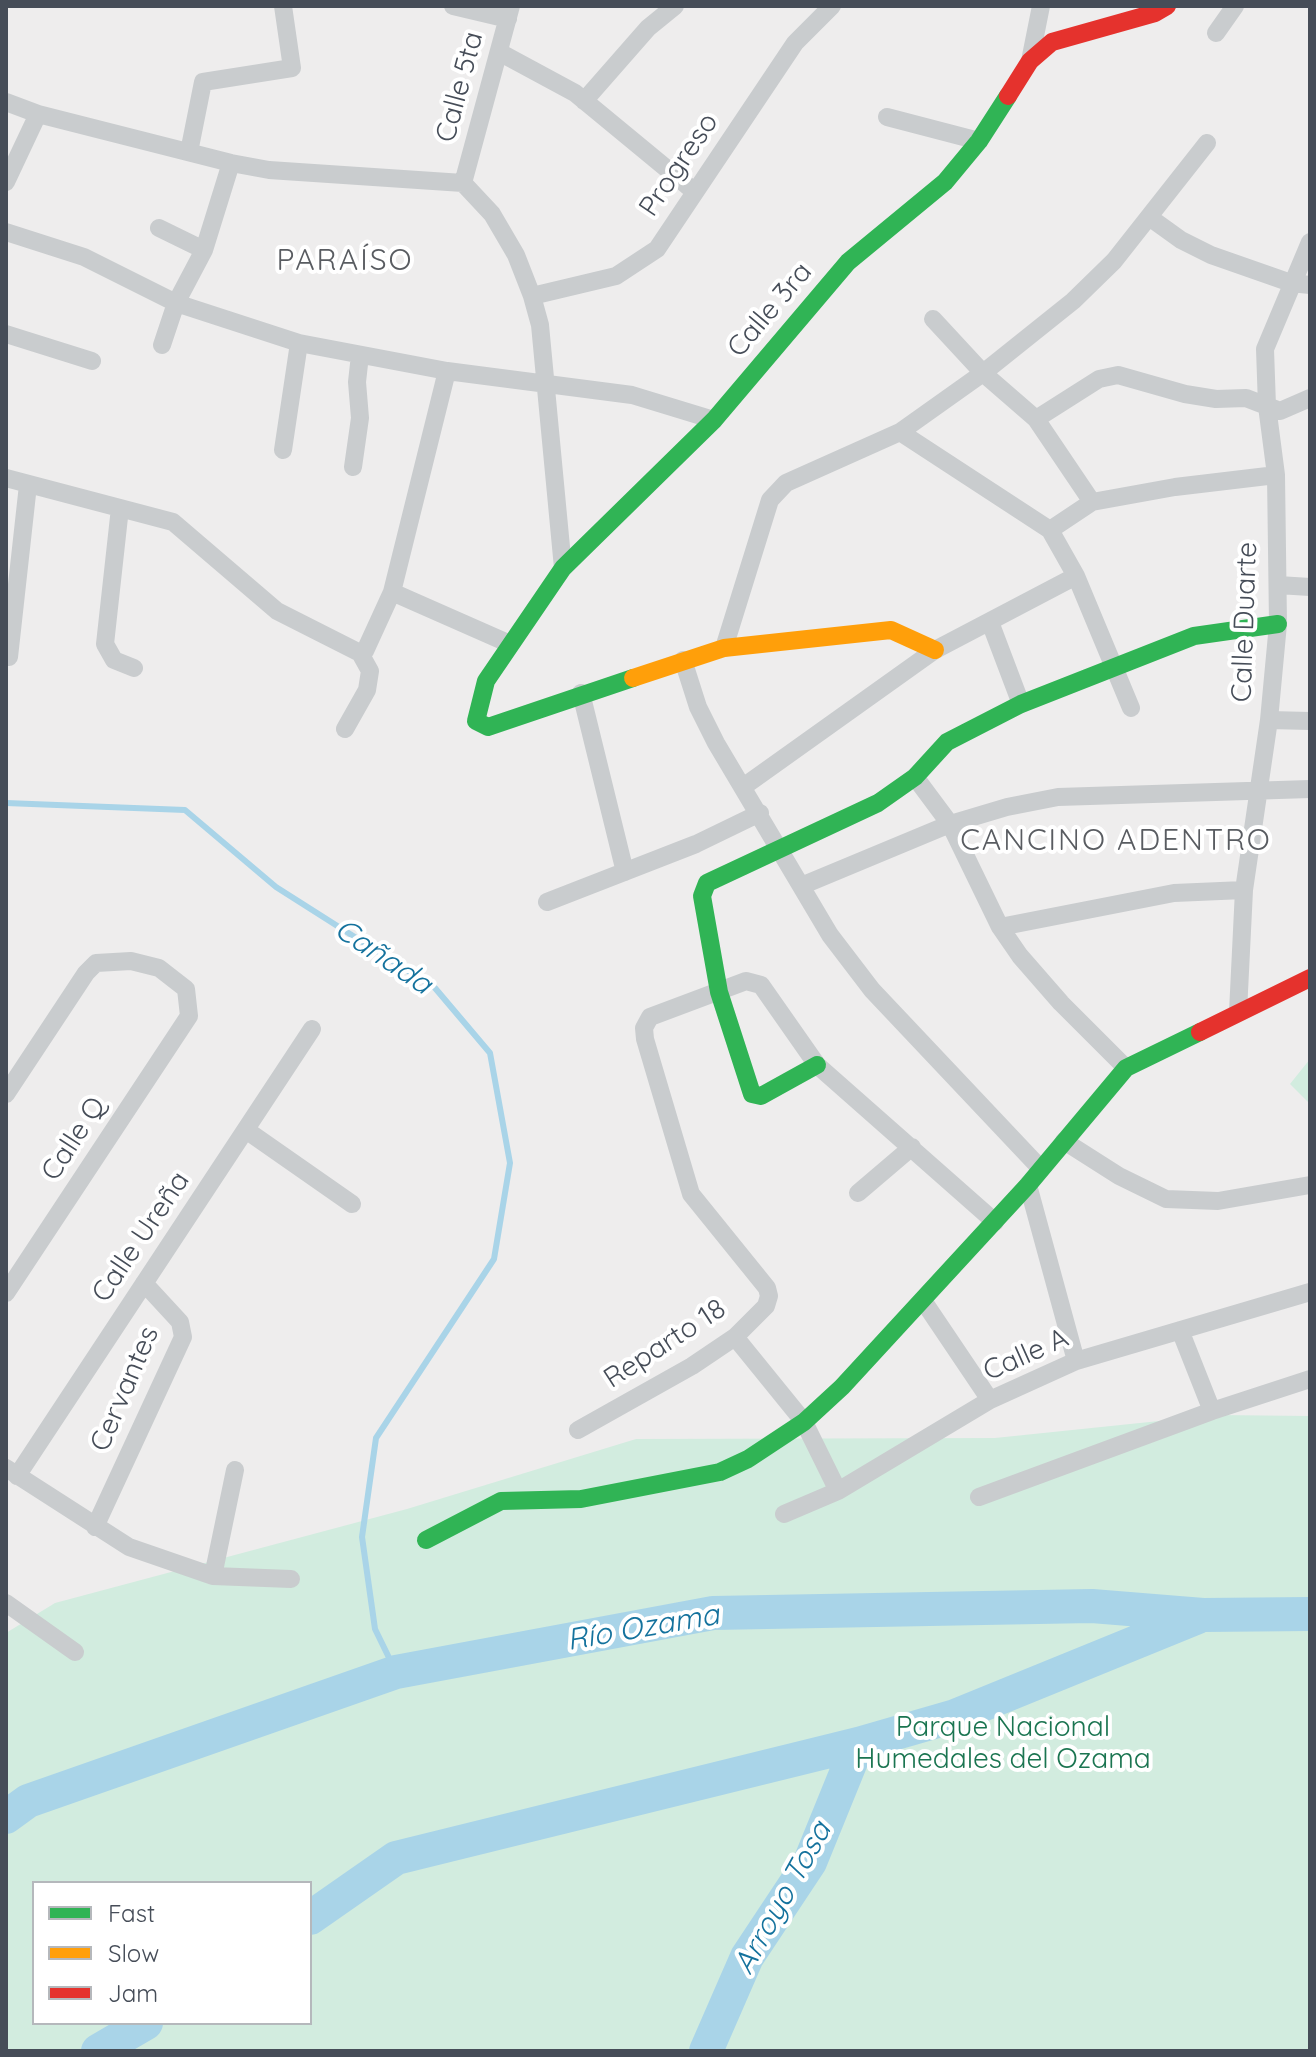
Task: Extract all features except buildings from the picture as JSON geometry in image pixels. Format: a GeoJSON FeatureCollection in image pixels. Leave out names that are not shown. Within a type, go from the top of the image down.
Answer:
{"type":"FeatureCollection","features":[{"type":"Feature","properties":{"kind":"street"},"geometry":{"type":"LineString","coordinates":[[189,152],[203,82],[292,68],[283,6]]}},
{"type":"Feature","properties":{"kind":"street"},"geometry":{"type":"LineString","coordinates":[[453,6],[509,13]]}},
{"type":"Feature","properties":{"kind":"street"},"geometry":{"type":"LineString","coordinates":[[584,101],[648,28],[675,6]]}},
{"type":"Feature","properties":{"kind":"street","name":"Progreso"},"geometry":{"type":"LineString","coordinates":[[532,296],[616,276],[657,249],[795,43],[832,6]]}},
{"type":"Feature","properties":{"kind":"street"},"geometry":{"type":"LineString","coordinates":[[1030,61],[1041,6]]}},
{"type":"Feature","properties":{"kind":"street","name":"Calle 3ra"},"geometry":{"type":"LineString","coordinates":[[581,693],[488,727],[476,721],[486,681],[563,568],[714,420],[848,262],[945,182],[979,141],[1030,61],[1052,42],[1155,13],[1167,6]]}},
{"type":"Feature","properties":{"kind":"street"},"geometry":{"type":"LineString","coordinates":[[1216,33],[1235,6]]}},
{"type":"Feature","properties":{"kind":"street","name":"Calle 5ta"},"geometry":{"type":"LineString","coordinates":[[463,183],[509,13]]}},
{"type":"Feature","properties":{"kind":"street"},"geometry":{"type":"LineString","coordinates":[[499,52],[584,101],[695,192]]}},
{"type":"Feature","properties":{"kind":"street"},"geometry":{"type":"LineString","coordinates":[[6,102],[38,114],[269,170],[463,183],[492,214],[516,255],[540,325],[543,385],[563,568]]}},
{"type":"Feature","properties":{"kind":"street"},"geometry":{"type":"LineString","coordinates":[[6,182],[38,114]]}},
{"type":"Feature","properties":{"kind":"street"},"geometry":{"type":"LineString","coordinates":[[887,117],[979,141]]}},
{"type":"Feature","properties":{"kind":"street"},"geometry":{"type":"LineString","coordinates":[[724,648],[752,548],[770,500],[786,483],[900,432],[983,373],[1073,301],[1114,261],[1207,143]]}},
{"type":"Feature","properties":{"kind":"street"},"geometry":{"type":"LineString","coordinates":[[162,345],[176,303],[204,250],[231,163]]}},
{"type":"Feature","properties":{"kind":"street"},"geometry":{"type":"LineString","coordinates":[[1149,217],[1181,240],[1211,255],[1300,284]]}},
{"type":"Feature","properties":{"kind":"street"},"geometry":{"type":"LineString","coordinates":[[159,228],[204,250]]}},
{"type":"Feature","properties":{"kind":"street"},"geometry":{"type":"LineString","coordinates":[[6,232],[84,257],[176,303],[299,343],[447,371],[632,395],[714,420]]}},
{"type":"Feature","properties":{"kind":"street","name":"Calle Duarte"},"geometry":{"type":"LineString","coordinates":[[1238,1012],[1244,890],[1269,720],[1278,624],[1276,475],[1267,406],[1265,349],[1300,284],[1310,242]]}},
{"type":"Feature","properties":{"kind":"street"},"geometry":{"type":"LineString","coordinates":[[933,319],[983,373],[1036,419],[1092,502]]}},
{"type":"Feature","properties":{"kind":"street"},"geometry":{"type":"LineString","coordinates":[[6,334],[92,361]]}},
{"type":"Feature","properties":{"kind":"street"},"geometry":{"type":"LineString","coordinates":[[283,450],[299,343]]}},
{"type":"Feature","properties":{"kind":"street"},"geometry":{"type":"LineString","coordinates":[[353,467],[360,418],[357,382],[360,355]]}},
{"type":"Feature","properties":{"kind":"street"},"geometry":{"type":"LineString","coordinates":[[360,653],[365,651],[392,592],[447,371]]}},
{"type":"Feature","properties":{"kind":"street"},"geometry":{"type":"LineString","coordinates":[[1036,419],[1099,379],[1118,375],[1185,394],[1216,399],[1246,398],[1280,411],[1310,398]]}},
{"type":"Feature","properties":{"kind":"street"},"geometry":{"type":"LineString","coordinates":[[900,432],[1050,530],[1076,576],[1131,708]]}},
{"type":"Feature","properties":{"kind":"street"},"geometry":{"type":"LineString","coordinates":[[1050,530],[1092,502],[1175,487],[1276,475]]}},
{"type":"Feature","properties":{"kind":"street"},"geometry":{"type":"LineString","coordinates":[[6,478],[173,522],[277,611],[360,653],[370,671],[367,690],[345,729]]}},
{"type":"Feature","properties":{"kind":"street"},"geometry":{"type":"LineString","coordinates":[[9,657],[28,485]]}},
{"type":"Feature","properties":{"kind":"street"},"geometry":{"type":"LineString","coordinates":[[120,508],[105,644],[114,660],[134,668]]}},
{"type":"Feature","properties":{"kind":"street"},"geometry":{"type":"LineString","coordinates":[[743,787],[935,650],[1076,576]]}},
{"type":"Feature","properties":{"kind":"street"},"geometry":{"type":"LineString","coordinates":[[1278,585],[1310,587]]}},
{"type":"Feature","properties":{"kind":"street"},"geometry":{"type":"LineString","coordinates":[[392,592],[510,644]]}},
{"type":"Feature","properties":{"kind":"street"},"geometry":{"type":"LineString","coordinates":[[990,622],[1021,704]]}},
{"type":"Feature","properties":{"kind":"street"},"geometry":{"type":"LineString","coordinates":[[817,1065],[761,1096],[752,1094],[719,992],[703,888],[878,803],[915,777],[947,742],[965,730],[1021,704],[1113,665],[1194,636],[1278,624]]}},
{"type":"Feature","properties":{"kind":"street"},"geometry":{"type":"LineString","coordinates":[[625,872],[581,693],[724,648],[891,630],[935,650]]}},
{"type":"Feature","properties":{"kind":"street"},"geometry":{"type":"LineString","coordinates":[[683,660],[698,707],[830,935],[872,990],[1041,1169]]}},
{"type":"Feature","properties":{"kind":"street"},"geometry":{"type":"LineString","coordinates":[[1269,720],[1310,721]]}},
{"type":"Feature","properties":{"kind":"street"},"geometry":{"type":"LineString","coordinates":[[915,777],[950,824],[1000,927],[1061,1003],[1126,1068]]}},
{"type":"Feature","properties":{"kind":"street"},"geometry":{"type":"LineString","coordinates":[[801,886],[950,824],[1007,807],[1058,797],[1310,789]]}},
{"type":"Feature","properties":{"kind":"street"},"geometry":{"type":"LineString","coordinates":[[547,902],[760,813]]}},
{"type":"Feature","properties":{"kind":"street"},"geometry":{"type":"LineString","coordinates":[[1000,927],[1174,893],[1244,890]]}},
{"type":"Feature","properties":{"kind":"street","name":"Calle Q"},"geometry":{"type":"LineString","coordinates":[[6,1094],[86,973],[96,963],[131,961],[159,968],[186,989],[189,1016],[6,1293]]}},
{"type":"Feature","properties":{"kind":"street"},"geometry":{"type":"LineString","coordinates":[[426,1540],[501,1501],[581,1499],[720,1472],[748,1459],[804,1422],[924,1302],[1126,1068],[1310,978]]}},
{"type":"Feature","properties":{"kind":"street"},"geometry":{"type":"LineString","coordinates":[[719,992],[746,981],[761,985],[817,1065],[995,1222]]}},
{"type":"Feature","properties":{"kind":"street","name":"Reparto 18"},"geometry":{"type":"LineString","coordinates":[[578,1430],[692,1366],[735,1337],[766,1306],[767,1288],[691,1194],[645,1039],[644,1028],[650,1017],[719,992]]}},
{"type":"Feature","properties":{"kind":"street","name":"Calle Ureña"},"geometry":{"type":"LineString","coordinates":[[12,1472],[144,1283],[312,1029]]}},
{"type":"Feature","properties":{"kind":"street"},"geometry":{"type":"LineString","coordinates":[[246,1130],[352,1204]]}},
{"type":"Feature","properties":{"kind":"street"},"geometry":{"type":"LineString","coordinates":[[1064,1141],[1119,1176],[1166,1199],[1218,1201],[1310,1185]]}},
{"type":"Feature","properties":{"kind":"street"},"geometry":{"type":"LineString","coordinates":[[858,1193],[912,1147]]}},
{"type":"Feature","properties":{"kind":"street"},"geometry":{"type":"LineString","coordinates":[[1028,1185],[1076,1361]]}},
{"type":"Feature","properties":{"kind":"street","name":"Cervantes"},"geometry":{"type":"LineString","coordinates":[[95,1527],[183,1337],[180,1322],[144,1283]]}},
{"type":"Feature","properties":{"kind":"street","name":"Calle A"},"geometry":{"type":"LineString","coordinates":[[784,1514],[838,1491],[990,1400],[1076,1361],[1310,1292]]}},
{"type":"Feature","properties":{"kind":"street"},"geometry":{"type":"LineString","coordinates":[[924,1302],[990,1400]]}},
{"type":"Feature","properties":{"kind":"street"},"geometry":{"type":"LineString","coordinates":[[1180,1330],[1212,1411]]}},
{"type":"Feature","properties":{"kind":"street"},"geometry":{"type":"LineString","coordinates":[[735,1337],[804,1422],[838,1491]]}},
{"type":"Feature","properties":{"kind":"street"},"geometry":{"type":"LineString","coordinates":[[979,1497],[1212,1411],[1310,1379]]}},
{"type":"Feature","properties":{"kind":"street"},"geometry":{"type":"LineString","coordinates":[[213,1576],[235,1470]]}},
{"type":"Feature","properties":{"kind":"street"},"geometry":{"type":"LineString","coordinates":[[12,1472],[129,1547],[213,1576],[291,1579]]}},
{"type":"Feature","properties":{"kind":"street"},"geometry":{"type":"LineString","coordinates":[[6,1603],[75,1652]]}},
{"type":"Feature","properties":{"kind":"green space"},"geometry":{"type":"Polygon","coordinates":[[[1310,1059],[1310,1104],[1290,1084],[1310,1059]]]}},
{"type":"Feature","properties":{"kind":"green space","name":"Parque Nacional Humedales del Ozama"},"geometry":{"type":"Polygon","coordinates":[[[1217,1415],[1310,1416],[1310,2051],[6,2051],[6,1633],[55,1603],[407,1509],[636,1439],[995,1438],[1217,1415]]]}},
{"type":"Feature","properties":{"kind":"waterway","name":"Cañada"},"geometry":{"type":"LineString","coordinates":[[6,803],[185,810],[276,887],[435,988],[490,1053],[510,1163],[494,1259],[376,1438],[362,1537],[375,1629],[396,1672]]}},
{"type":"Feature","properties":{"kind":"waterway","name":"Río Ozama"},"geometry":{"type":"LineString","coordinates":[[6,1817],[28,1801],[396,1672],[713,1613],[1092,1606],[1203,1615],[1310,1614]]}},
{"type":"Feature","properties":{"kind":"waterway"},"geometry":{"type":"LineString","coordinates":[[312,1917],[396,1858],[858,1744],[955,1716],[1198,1617]]}},
{"type":"Feature","properties":{"kind":"waterway","name":"Arroyo Tosa"},"geometry":{"type":"LineString","coordinates":[[706,2051],[747,1957],[810,1862],[858,1744]]}},
{"type":"Feature","properties":{"kind":"waterway"},"geometry":{"type":"LineString","coordinates":[[98,2051],[143,2025]]}},
{"type":"Feature","properties":{"kind":"traffic: fast"},"geometry":{"type":"LineString","coordinates":[[633,678],[488,727],[476,721],[486,681],[563,568],[714,420],[848,262],[945,182],[979,141],[1008,96]]}},
{"type":"Feature","properties":{"kind":"traffic: fast"},"geometry":{"type":"LineString","coordinates":[[817,1065],[761,1096],[752,1094],[719,992],[702,896],[707,883],[878,803],[915,777],[947,742],[1021,704],[1194,636],[1278,624]]}},
{"type":"Feature","properties":{"kind":"traffic: fast"},"geometry":{"type":"LineString","coordinates":[[426,1540],[501,1501],[581,1499],[720,1472],[748,1459],[804,1422],[842,1387],[1028,1185],[1126,1068],[1200,1032]]}},
{"type":"Feature","properties":{"kind":"traffic: slow"},"geometry":{"type":"LineString","coordinates":[[633,678],[724,648],[891,630],[935,650]]}},
{"type":"Feature","properties":{"kind":"traffic: jam"},"geometry":{"type":"LineString","coordinates":[[1008,96],[1030,61],[1052,42],[1155,13],[1167,6]]}},
{"type":"Feature","properties":{"kind":"traffic: jam"},"geometry":{"type":"LineString","coordinates":[[1200,1032],[1310,978]]}},
{"type":"Feature","properties":{"kind":"district","name":"PARAÍSO"},"geometry":{"type":"Point","coordinates":[345,261]}},
{"type":"Feature","properties":{"kind":"district","name":"CANCINO ADENTRO"},"geometry":{"type":"Point","coordinates":[1116,841]}}]}
